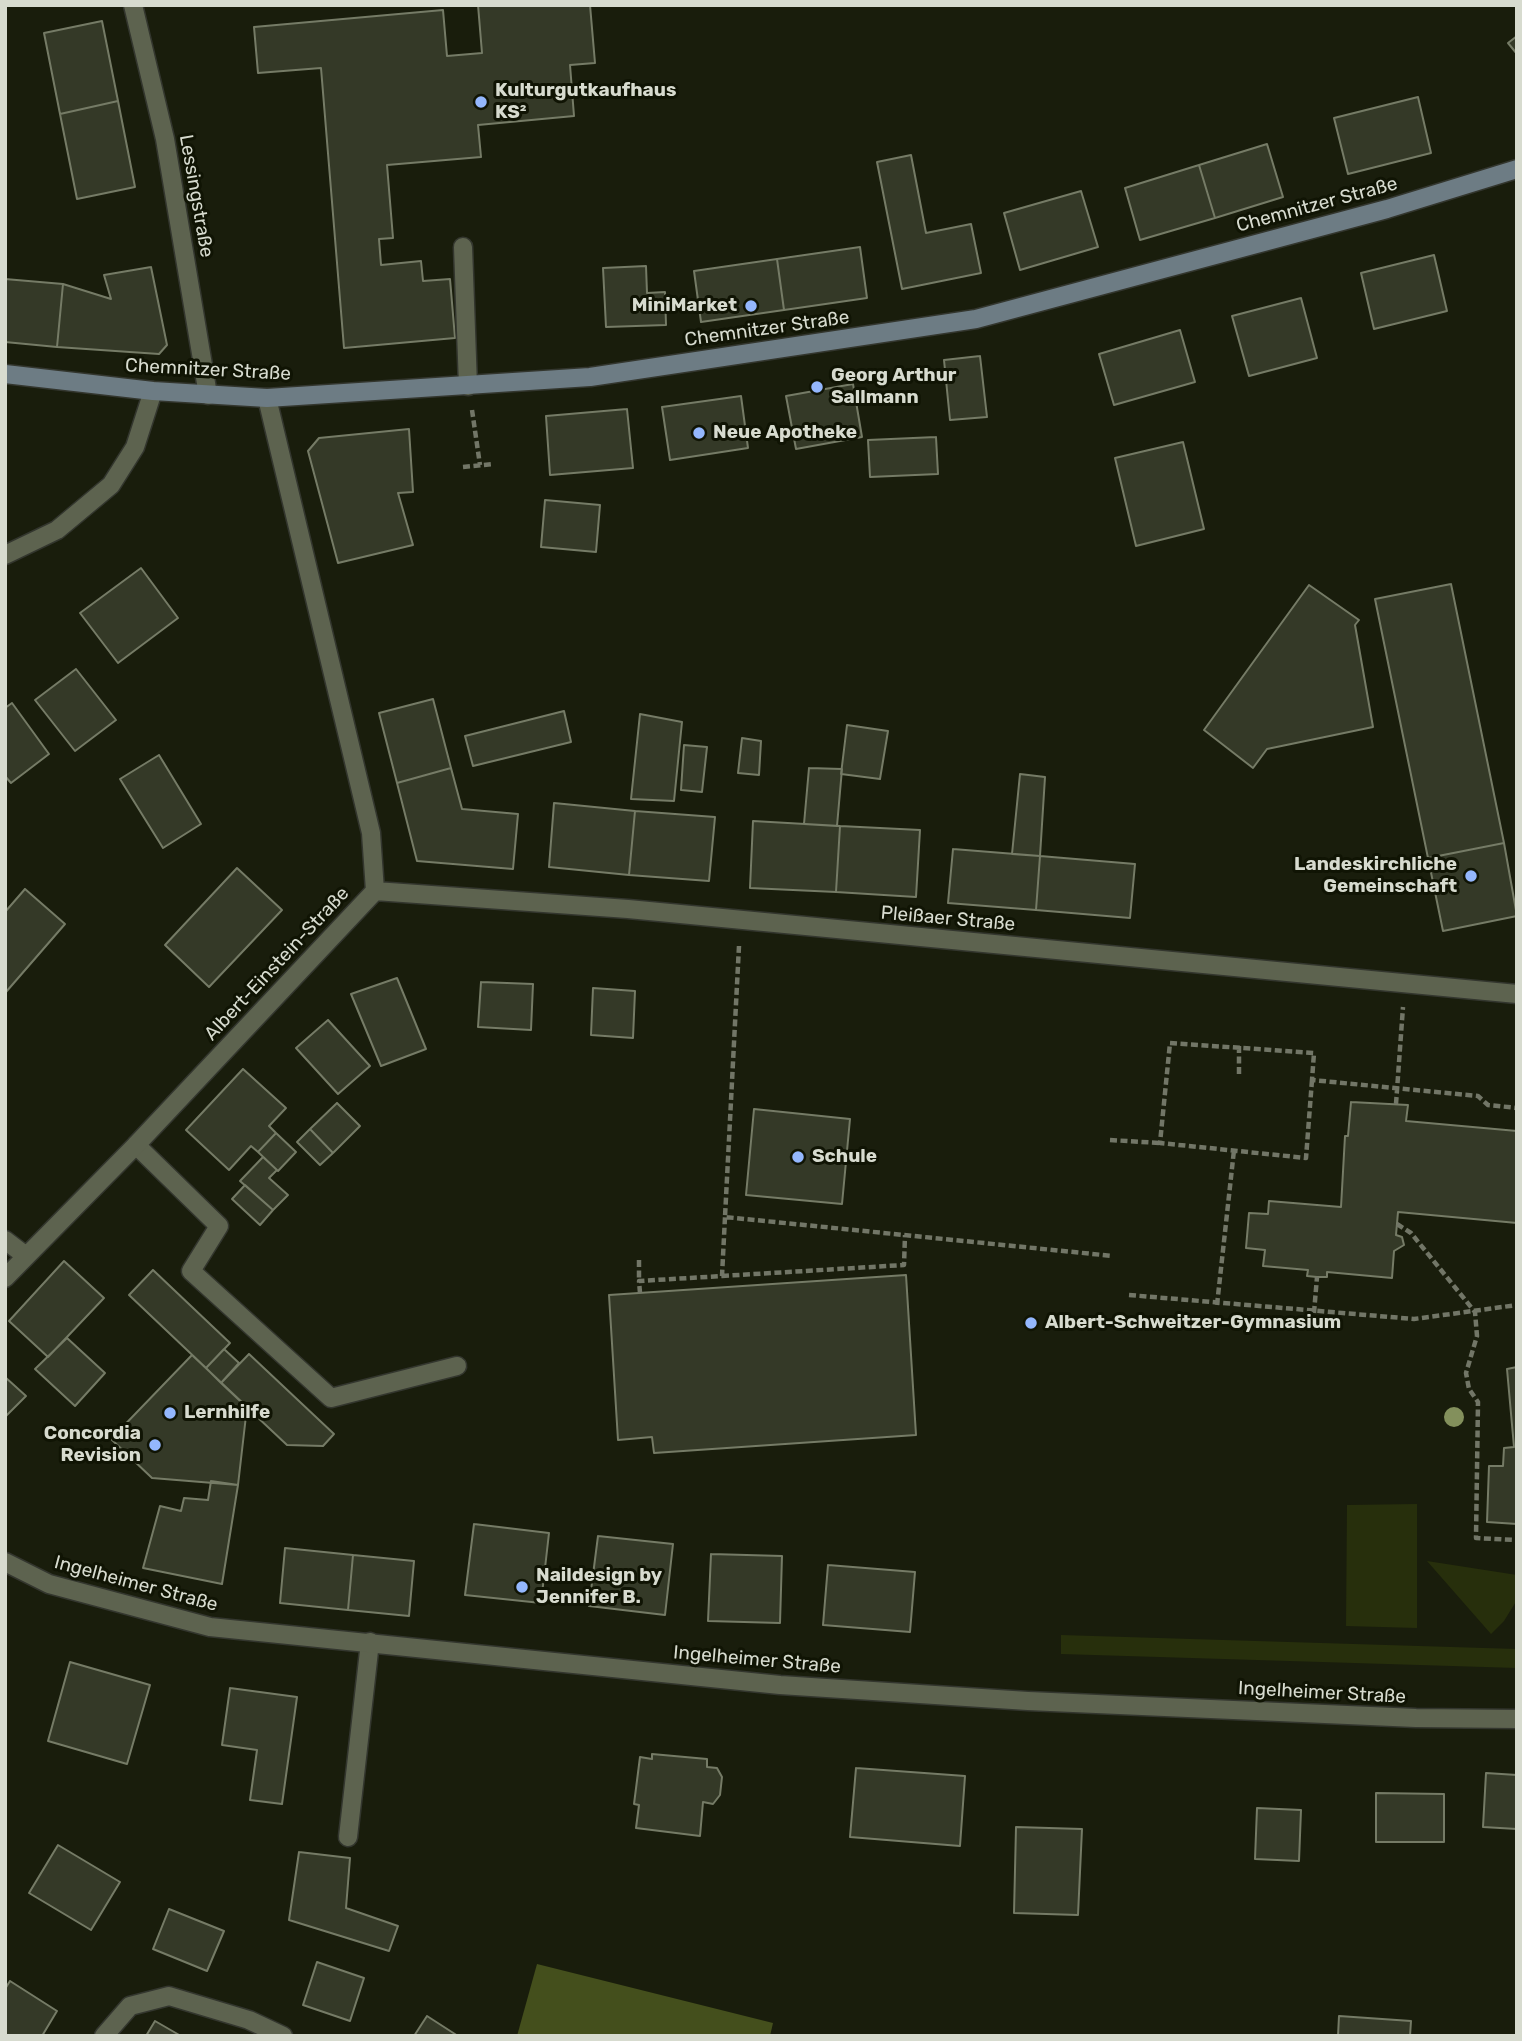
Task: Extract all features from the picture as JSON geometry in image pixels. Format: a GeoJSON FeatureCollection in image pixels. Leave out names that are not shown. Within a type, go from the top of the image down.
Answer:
{"type":"FeatureCollection","features":[{"type":"Feature","properties":{"kind":"street","name":"Lessingstraße"},"geometry":{"type":"LineString","coordinates":[[133,5],[165,139],[208,395]]}},
{"type":"Feature","properties":{"kind":"street","name":"Chemnitzer Straße"},"geometry":{"type":"LineString","coordinates":[[5,374],[153,391],[267,398],[590,377],[976,319],[1387,209],[1517,169]]}},
{"type":"Feature","properties":{"kind":"street"},"geometry":{"type":"LineString","coordinates":[[463,247],[468,386]]}},
{"type":"Feature","properties":{"kind":"street"},"geometry":{"type":"LineString","coordinates":[[5,555],[57,530],[111,485],[135,447],[153,391]]}},
{"type":"Feature","properties":{"kind":"street","name":"Albert-Einstein-Straße"},"geometry":{"type":"LineString","coordinates":[[5,1279],[136,1145],[375,891],[371,833],[267,398]]}},
{"type":"Feature","properties":{"kind":"street","name":"Pleißaer Straße"},"geometry":{"type":"LineString","coordinates":[[375,891],[740,920],[1517,994]]}},
{"type":"Feature","properties":{"kind":"street"},"geometry":{"type":"LineString","coordinates":[[136,1145],[219,1226],[191,1271],[331,1398],[457,1366]]}},
{"type":"Feature","properties":{"kind":"street"},"geometry":{"type":"LineString","coordinates":[[5,1240],[26,1256]]}},
{"type":"Feature","properties":{"kind":"street","name":"Ingelheimer Straße"},"geometry":{"type":"LineString","coordinates":[[5,1562],[49,1584],[210,1627],[780,1685],[1028,1702],[1416,1718],[1517,1719]]}},
{"type":"Feature","properties":{"kind":"street"},"geometry":{"type":"LineString","coordinates":[[348,1837],[370,1642]]}},
{"type":"Feature","properties":{"kind":"street"},"geometry":{"type":"LineString","coordinates":[[104,2036],[130,2006],[169,1996],[249,2020],[283,2036]]}},
{"type":"Feature","properties":{"kind":"path"},"geometry":{"type":"LineString","coordinates":[[468,386],[480,465]]}},
{"type":"Feature","properties":{"kind":"path"},"geometry":{"type":"LineString","coordinates":[[463,467],[494,464]]}},
{"type":"Feature","properties":{"kind":"path"},"geometry":{"type":"LineString","coordinates":[[722,1276],[740,920]]}},
{"type":"Feature","properties":{"kind":"path"},"geometry":{"type":"LineString","coordinates":[[1396,1104],[1403,1018],[1402,985]]}},
{"type":"Feature","properties":{"kind":"path"},"geometry":{"type":"LineString","coordinates":[[1110,1140],[1306,1158],[1314,1053],[1170,1043],[1160,1143]]}},
{"type":"Feature","properties":{"kind":"path"},"geometry":{"type":"LineString","coordinates":[[1239,1046],[1239,1074]]}},
{"type":"Feature","properties":{"kind":"path"},"geometry":{"type":"LineString","coordinates":[[1312,1080],[1478,1096],[1488,1105],[1517,1108]]}},
{"type":"Feature","properties":{"kind":"path"},"geometry":{"type":"LineString","coordinates":[[1217,1305],[1234,1150]]}},
{"type":"Feature","properties":{"kind":"path"},"geometry":{"type":"LineString","coordinates":[[725,1217],[1113,1256]]}},
{"type":"Feature","properties":{"kind":"path"},"geometry":{"type":"LineString","coordinates":[[1397,1224],[1411,1233],[1475,1312],[1477,1336],[1465,1373],[1469,1389],[1478,1402],[1476,1538],[1517,1541]]}},
{"type":"Feature","properties":{"kind":"path"},"geometry":{"type":"LineString","coordinates":[[639,1280],[904,1265],[905,1235]]}},
{"type":"Feature","properties":{"kind":"path"},"geometry":{"type":"LineString","coordinates":[[639,1260],[640,1293]]}},
{"type":"Feature","properties":{"kind":"path"},"geometry":{"type":"LineString","coordinates":[[1314,1313],[1317,1277]]}},
{"type":"Feature","properties":{"kind":"path"},"geometry":{"type":"LineString","coordinates":[[1129,1295],[1217,1305],[1414,1319],[1517,1305]]}},
{"type":"Feature","properties":{"kind":"green space"},"geometry":{"type":"Polygon","coordinates":[[[1417,1504],[1417,1628],[1346,1626],[1347,1505],[1417,1504]]]}},
{"type":"Feature","properties":{"kind":"green space"},"geometry":{"type":"Polygon","coordinates":[[[1427,1561],[1517,1575],[1517,1600],[1504,1621],[1491,1634],[1427,1561]]]}},
{"type":"Feature","properties":{"kind":"green space"},"geometry":{"type":"Polygon","coordinates":[[[1061,1635],[1517,1649],[1517,1668],[1061,1654],[1061,1635]]]}},
{"type":"Feature","properties":{"kind":"green space"},"geometry":{"type":"Polygon","coordinates":[[[537,1964],[773,2023],[770,2036],[517,2036],[537,1964]]]}},
{"type":"Feature","properties":{"kind":"building"},"geometry":{"type":"Polygon","coordinates":[[[478,5],[590,5],[595,63],[570,65],[574,116],[478,125],[481,157],[387,165],[393,238],[379,239],[381,265],[421,261],[423,281],[450,279],[455,338],[344,348],[321,68],[258,73],[254,27],[443,10],[447,56],[482,53],[478,5]]]}},
{"type":"Feature","properties":{"kind":"building"},"geometry":{"type":"Polygon","coordinates":[[[102,21],[118,101],[60,114],[44,33],[102,21]]]}},
{"type":"Feature","properties":{"kind":"building"},"geometry":{"type":"Polygon","coordinates":[[[1517,36],[1517,54],[1508,43],[1517,36]]]}},
{"type":"Feature","properties":{"kind":"building"},"geometry":{"type":"Polygon","coordinates":[[[1418,97],[1431,153],[1348,174],[1334,118],[1418,97]]]}},
{"type":"Feature","properties":{"kind":"building"},"geometry":{"type":"Polygon","coordinates":[[[118,101],[135,187],[77,199],[60,114],[118,101]]]}},
{"type":"Feature","properties":{"kind":"building"},"geometry":{"type":"Polygon","coordinates":[[[1267,144],[1283,197],[1215,218],[1199,165],[1267,144]]]}},
{"type":"Feature","properties":{"kind":"building"},"geometry":{"type":"Polygon","coordinates":[[[911,155],[926,233],[971,224],[981,273],[902,289],[877,162],[911,155]]]}},
{"type":"Feature","properties":{"kind":"building"},"geometry":{"type":"Polygon","coordinates":[[[1199,165],[1215,218],[1140,240],[1125,188],[1199,165]]]}},
{"type":"Feature","properties":{"kind":"building"},"geometry":{"type":"Polygon","coordinates":[[[1081,191],[1098,247],[1020,270],[1004,213],[1081,191]]]}},
{"type":"Feature","properties":{"kind":"building"},"geometry":{"type":"Polygon","coordinates":[[[860,247],[867,298],[784,310],[777,259],[860,247]]]}},
{"type":"Feature","properties":{"kind":"building"},"geometry":{"type":"Polygon","coordinates":[[[1434,255],[1447,311],[1374,329],[1361,273],[1434,255]]]}},
{"type":"Feature","properties":{"kind":"building"},"geometry":{"type":"Polygon","coordinates":[[[777,259],[784,310],[701,322],[694,271],[777,259]]]}},
{"type":"Feature","properties":{"kind":"building"},"geometry":{"type":"Polygon","coordinates":[[[646,266],[647,293],[665,292],[666,325],[606,327],[603,268],[646,266]]]}},
{"type":"Feature","properties":{"kind":"building"},"geometry":{"type":"Polygon","coordinates":[[[151,267],[167,345],[159,354],[57,347],[63,284],[111,299],[104,275],[151,267]]]}},
{"type":"Feature","properties":{"kind":"building"},"geometry":{"type":"Polygon","coordinates":[[[5,279],[63,284],[57,347],[5,342],[5,279]]]}},
{"type":"Feature","properties":{"kind":"building"},"geometry":{"type":"Polygon","coordinates":[[[1301,298],[1317,358],[1249,376],[1232,316],[1301,298]]]}},
{"type":"Feature","properties":{"kind":"building"},"geometry":{"type":"Polygon","coordinates":[[[1180,330],[1195,382],[1114,405],[1099,354],[1180,330]]]}},
{"type":"Feature","properties":{"kind":"building"},"geometry":{"type":"Polygon","coordinates":[[[980,356],[987,417],[950,420],[944,360],[980,356]]]}},
{"type":"Feature","properties":{"kind":"building"},"geometry":{"type":"Polygon","coordinates":[[[853,384],[862,437],[796,449],[786,396],[853,384]]]}},
{"type":"Feature","properties":{"kind":"building"},"geometry":{"type":"Polygon","coordinates":[[[741,396],[748,448],[670,460],[662,407],[741,396]]]}},
{"type":"Feature","properties":{"kind":"building"},"geometry":{"type":"Polygon","coordinates":[[[627,409],[633,468],[550,475],[546,416],[627,409]]]}},
{"type":"Feature","properties":{"kind":"building"},"geometry":{"type":"Polygon","coordinates":[[[409,429],[413,492],[398,493],[413,545],[338,563],[308,451],[319,438],[409,429]]]}},
{"type":"Feature","properties":{"kind":"building"},"geometry":{"type":"Polygon","coordinates":[[[936,437],[938,474],[870,477],[868,440],[936,437]]]}},
{"type":"Feature","properties":{"kind":"building"},"geometry":{"type":"Polygon","coordinates":[[[1183,442],[1204,529],[1136,546],[1115,458],[1183,442]]]}},
{"type":"Feature","properties":{"kind":"building"},"geometry":{"type":"Polygon","coordinates":[[[545,500],[600,505],[596,552],[541,547],[545,500]]]}},
{"type":"Feature","properties":{"kind":"building"},"geometry":{"type":"Polygon","coordinates":[[[141,568],[178,618],[118,663],[80,613],[141,568]]]}},
{"type":"Feature","properties":{"kind":"building"},"geometry":{"type":"Polygon","coordinates":[[[1451,584],[1504,843],[1428,858],[1375,599],[1451,584]]]}},
{"type":"Feature","properties":{"kind":"building"},"geometry":{"type":"Polygon","coordinates":[[[1309,585],[1359,620],[1355,625],[1373,727],[1267,749],[1253,768],[1204,730],[1309,585]]]}},
{"type":"Feature","properties":{"kind":"building"},"geometry":{"type":"Polygon","coordinates":[[[76,669],[116,720],[75,751],[35,700],[76,669]]]}},
{"type":"Feature","properties":{"kind":"building"},"geometry":{"type":"Polygon","coordinates":[[[433,699],[451,768],[397,783],[379,713],[433,699]]]}},
{"type":"Feature","properties":{"kind":"building"},"geometry":{"type":"Polygon","coordinates":[[[12,703],[49,754],[11,783],[5,776],[5,708],[12,703]]]}},
{"type":"Feature","properties":{"kind":"building"},"geometry":{"type":"Polygon","coordinates":[[[564,711],[571,742],[473,766],[465,736],[564,711]]]}},
{"type":"Feature","properties":{"kind":"building"},"geometry":{"type":"Polygon","coordinates":[[[640,714],[682,722],[674,801],[631,799],[640,714]]]}},
{"type":"Feature","properties":{"kind":"building"},"geometry":{"type":"Polygon","coordinates":[[[847,725],[888,731],[880,779],[841,774],[847,725]]]}},
{"type":"Feature","properties":{"kind":"building"},"geometry":{"type":"Polygon","coordinates":[[[742,738],[761,741],[759,775],[738,773],[742,738]]]}},
{"type":"Feature","properties":{"kind":"building"},"geometry":{"type":"Polygon","coordinates":[[[684,745],[707,747],[702,792],[681,790],[684,745]]]}},
{"type":"Feature","properties":{"kind":"building"},"geometry":{"type":"Polygon","coordinates":[[[159,755],[201,824],[163,848],[120,779],[159,755]]]}},
{"type":"Feature","properties":{"kind":"building"},"geometry":{"type":"Polygon","coordinates":[[[451,768],[462,809],[518,814],[513,869],[417,861],[397,783],[451,768]]]}},
{"type":"Feature","properties":{"kind":"building"},"geometry":{"type":"Polygon","coordinates":[[[809,768],[842,769],[837,826],[804,824],[809,768]]]}},
{"type":"Feature","properties":{"kind":"building"},"geometry":{"type":"Polygon","coordinates":[[[1020,774],[1045,777],[1040,856],[1012,854],[1020,774]]]}},
{"type":"Feature","properties":{"kind":"building"},"geometry":{"type":"Polygon","coordinates":[[[554,803],[635,811],[629,875],[549,867],[554,803]]]}},
{"type":"Feature","properties":{"kind":"building"},"geometry":{"type":"Polygon","coordinates":[[[635,811],[715,817],[709,881],[629,875],[635,811]]]}},
{"type":"Feature","properties":{"kind":"building"},"geometry":{"type":"Polygon","coordinates":[[[753,821],[840,826],[836,892],[750,888],[753,821]]]}},
{"type":"Feature","properties":{"kind":"building"},"geometry":{"type":"Polygon","coordinates":[[[840,826],[920,830],[916,897],[836,892],[840,826]]]}},
{"type":"Feature","properties":{"kind":"building","name":"Landeskirchliche Gemeinschaft"},"geometry":{"type":"Polygon","coordinates":[[[1504,843],[1517,916],[1443,931],[1428,858],[1504,843]]]}},
{"type":"Feature","properties":{"kind":"building"},"geometry":{"type":"Polygon","coordinates":[[[953,849],[1040,856],[1036,910],[948,903],[953,849]]]}},
{"type":"Feature","properties":{"kind":"building"},"geometry":{"type":"Polygon","coordinates":[[[1040,856],[1135,864],[1130,918],[1036,910],[1040,856]]]}},
{"type":"Feature","properties":{"kind":"building"},"geometry":{"type":"Polygon","coordinates":[[[237,868],[282,910],[209,987],[165,945],[237,868]]]}},
{"type":"Feature","properties":{"kind":"building"},"geometry":{"type":"Polygon","coordinates":[[[25,889],[65,924],[6,992],[5,912],[25,889]]]}},
{"type":"Feature","properties":{"kind":"building"},"geometry":{"type":"Polygon","coordinates":[[[397,978],[426,1049],[381,1066],[351,994],[397,978]]]}},
{"type":"Feature","properties":{"kind":"building"},"geometry":{"type":"Polygon","coordinates":[[[481,982],[533,984],[531,1030],[478,1027],[481,982]]]}},
{"type":"Feature","properties":{"kind":"building"},"geometry":{"type":"Polygon","coordinates":[[[593,988],[635,991],[633,1038],[591,1035],[593,988]]]}},
{"type":"Feature","properties":{"kind":"building"},"geometry":{"type":"Polygon","coordinates":[[[328,1020],[370,1066],[338,1094],[296,1048],[328,1020]]]}},
{"type":"Feature","properties":{"kind":"building"},"geometry":{"type":"Polygon","coordinates":[[[243,1069],[286,1108],[269,1126],[276,1133],[258,1152],[251,1146],[229,1170],[186,1130],[243,1069]]]}},
{"type":"Feature","properties":{"kind":"building","name":"Albert-Schweitzer-Gymnasium"},"geometry":{"type":"Polygon","coordinates":[[[1351,1102],[1408,1105],[1406,1121],[1517,1131],[1517,1223],[1398,1212],[1396,1235],[1402,1237],[1404,1245],[1394,1251],[1392,1278],[1327,1272],[1327,1277],[1317,1277],[1307,1276],[1308,1270],[1263,1266],[1265,1250],[1246,1248],[1249,1213],[1268,1214],[1269,1201],[1341,1207],[1345,1136],[1348,1136],[1351,1102]]]}},
{"type":"Feature","properties":{"kind":"building"},"geometry":{"type":"Polygon","coordinates":[[[337,1103],[360,1126],[333,1153],[310,1129],[337,1103]]]}},
{"type":"Feature","properties":{"kind":"building","name":"Schule"},"geometry":{"type":"Polygon","coordinates":[[[754,1109],[850,1119],[842,1204],[746,1195],[754,1109]]]}},
{"type":"Feature","properties":{"kind":"building"},"geometry":{"type":"Polygon","coordinates":[[[310,1129],[333,1153],[320,1165],[297,1142],[310,1129]]]}},
{"type":"Feature","properties":{"kind":"building"},"geometry":{"type":"Polygon","coordinates":[[[276,1133],[296,1152],[278,1171],[258,1152],[276,1133]]]}},
{"type":"Feature","properties":{"kind":"building"},"geometry":{"type":"Polygon","coordinates":[[[263,1157],[277,1170],[269,1178],[288,1195],[273,1210],[240,1181],[263,1157]]]}},
{"type":"Feature","properties":{"kind":"building"},"geometry":{"type":"Polygon","coordinates":[[[245,1185],[273,1210],[260,1225],[232,1199],[245,1185]]]}},
{"type":"Feature","properties":{"kind":"building"},"geometry":{"type":"Polygon","coordinates":[[[64,1261],[104,1298],[48,1357],[9,1321],[64,1261]]]}},
{"type":"Feature","properties":{"kind":"building"},"geometry":{"type":"Polygon","coordinates":[[[153,1270],[230,1343],[206,1368],[129,1295],[153,1270]]]}},
{"type":"Feature","properties":{"kind":"building"},"geometry":{"type":"Polygon","coordinates":[[[906,1275],[916,1435],[654,1453],[652,1437],[618,1440],[609,1295],[906,1275]]]}},
{"type":"Feature","properties":{"kind":"building"},"geometry":{"type":"Polygon","coordinates":[[[67,1338],[105,1373],[75,1406],[35,1369],[67,1338]]]}},
{"type":"Feature","properties":{"kind":"building"},"geometry":{"type":"Polygon","coordinates":[[[224,1349],[239,1363],[221,1383],[206,1368],[224,1349]]]}},
{"type":"Feature","properties":{"kind":"building"},"geometry":{"type":"Polygon","coordinates":[[[249,1354],[334,1434],[323,1446],[287,1445],[221,1383],[249,1354]]]}},
{"type":"Feature","properties":{"kind":"building"},"geometry":{"type":"Polygon","coordinates":[[[192,1355],[247,1407],[238,1485],[152,1478],[111,1439],[192,1355]]]}},
{"type":"Feature","properties":{"kind":"building"},"geometry":{"type":"Polygon","coordinates":[[[1517,1367],[1517,1524],[1487,1522],[1489,1466],[1503,1466],[1504,1448],[1514,1447],[1507,1369],[1517,1367]]]}},
{"type":"Feature","properties":{"kind":"building"},"geometry":{"type":"Polygon","coordinates":[[[5,1377],[26,1396],[5,1417],[5,1377]]]}},
{"type":"Feature","properties":{"kind":"building"},"geometry":{"type":"Polygon","coordinates":[[[211,1481],[238,1485],[222,1584],[143,1568],[160,1506],[181,1511],[184,1498],[208,1500],[211,1481]]]}},
{"type":"Feature","properties":{"kind":"building"},"geometry":{"type":"Polygon","coordinates":[[[474,1524],[549,1533],[541,1603],[465,1595],[474,1524]]]}},
{"type":"Feature","properties":{"kind":"building"},"geometry":{"type":"Polygon","coordinates":[[[598,1536],[673,1544],[665,1615],[589,1606],[598,1536]]]}},
{"type":"Feature","properties":{"kind":"building"},"geometry":{"type":"Polygon","coordinates":[[[285,1548],[353,1555],[348,1610],[280,1603],[285,1548]]]}},
{"type":"Feature","properties":{"kind":"building"},"geometry":{"type":"Polygon","coordinates":[[[711,1554],[782,1556],[780,1623],[708,1621],[711,1554]]]}},
{"type":"Feature","properties":{"kind":"building"},"geometry":{"type":"Polygon","coordinates":[[[353,1555],[414,1561],[409,1616],[348,1610],[353,1555]]]}},
{"type":"Feature","properties":{"kind":"building"},"geometry":{"type":"Polygon","coordinates":[[[828,1565],[915,1572],[910,1632],[823,1625],[828,1565]]]}},
{"type":"Feature","properties":{"kind":"building"},"geometry":{"type":"Polygon","coordinates":[[[70,1662],[150,1685],[127,1764],[48,1741],[70,1662]]]}},
{"type":"Feature","properties":{"kind":"building"},"geometry":{"type":"Polygon","coordinates":[[[230,1688],[297,1697],[282,1804],[250,1800],[257,1750],[222,1745],[230,1688]]]}},
{"type":"Feature","properties":{"kind":"building"},"geometry":{"type":"Polygon","coordinates":[[[652,1754],[707,1759],[707,1767],[717,1768],[722,1777],[720,1795],[713,1804],[703,1802],[700,1836],[636,1828],[639,1805],[634,1804],[640,1757],[652,1759],[652,1754]]]}},
{"type":"Feature","properties":{"kind":"building"},"geometry":{"type":"Polygon","coordinates":[[[856,1768],[965,1776],[960,1846],[850,1837],[856,1768]]]}},
{"type":"Feature","properties":{"kind":"building"},"geometry":{"type":"Polygon","coordinates":[[[1486,1773],[1517,1775],[1517,1829],[1483,1827],[1486,1773]]]}},
{"type":"Feature","properties":{"kind":"building"},"geometry":{"type":"Polygon","coordinates":[[[1376,1793],[1444,1794],[1444,1842],[1376,1842],[1376,1793]]]}},
{"type":"Feature","properties":{"kind":"building"},"geometry":{"type":"Polygon","coordinates":[[[1257,1808],[1301,1810],[1299,1861],[1255,1859],[1257,1808]]]}},
{"type":"Feature","properties":{"kind":"building"},"geometry":{"type":"Polygon","coordinates":[[[1016,1827],[1082,1829],[1078,1915],[1014,1913],[1016,1827]]]}},
{"type":"Feature","properties":{"kind":"building"},"geometry":{"type":"Polygon","coordinates":[[[58,1845],[120,1882],[91,1930],[29,1893],[58,1845]]]}},
{"type":"Feature","properties":{"kind":"building"},"geometry":{"type":"Polygon","coordinates":[[[299,1852],[350,1858],[346,1908],[398,1926],[389,1951],[289,1920],[299,1852]]]}},
{"type":"Feature","properties":{"kind":"building"},"geometry":{"type":"Polygon","coordinates":[[[169,1909],[224,1931],[207,1971],[153,1949],[169,1909]]]}},
{"type":"Feature","properties":{"kind":"building"},"geometry":{"type":"Polygon","coordinates":[[[317,1962],[364,1978],[350,2021],[303,2005],[317,1962]]]}},
{"type":"Feature","properties":{"kind":"building"},"geometry":{"type":"Polygon","coordinates":[[[10,1981],[57,2011],[42,2036],[5,2036],[5,1989],[10,1981]]]}},
{"type":"Feature","properties":{"kind":"building"},"geometry":{"type":"Polygon","coordinates":[[[427,2016],[458,2036],[414,2036],[427,2016]]]}},
{"type":"Feature","properties":{"kind":"building"},"geometry":{"type":"Polygon","coordinates":[[[1339,2016],[1411,2021],[1410,2036],[1338,2036],[1339,2016]]]}},
{"type":"Feature","properties":{"kind":"building"},"geometry":{"type":"Polygon","coordinates":[[[155,2021],[181,2036],[146,2036],[155,2021]]]}},
{"type":"Feature","properties":{"kind":"place","name":"Kulturgutkaufhaus KS²"},"geometry":{"type":"Point","coordinates":[481,102]}},
{"type":"Feature","properties":{"kind":"place","name":"MiniMarket"},"geometry":{"type":"Point","coordinates":[751,306]}},
{"type":"Feature","properties":{"kind":"place","name":"Georg Arthur Sallmann"},"geometry":{"type":"Point","coordinates":[817,387]}},
{"type":"Feature","properties":{"kind":"place","name":"Neue Apotheke"},"geometry":{"type":"Point","coordinates":[699,433]}},
{"type":"Feature","properties":{"kind":"place","name":"Landeskirchliche Gemeinschaft"},"geometry":{"type":"Point","coordinates":[1471,876]}},
{"type":"Feature","properties":{"kind":"place","name":"Schule"},"geometry":{"type":"Point","coordinates":[798,1157]}},
{"type":"Feature","properties":{"kind":"place","name":"Albert-Schweitzer-Gymnasium"},"geometry":{"type":"Point","coordinates":[1031,1323]}},
{"type":"Feature","properties":{"kind":"place","name":"Lernhilfe"},"geometry":{"type":"Point","coordinates":[170,1413]}},
{"type":"Feature","properties":{"kind":"place","name":"Concordia Revision"},"geometry":{"type":"Point","coordinates":[155,1445]}},
{"type":"Feature","properties":{"kind":"place","name":"Naildesign by Jennifer B."},"geometry":{"type":"Point","coordinates":[522,1587]}}]}
